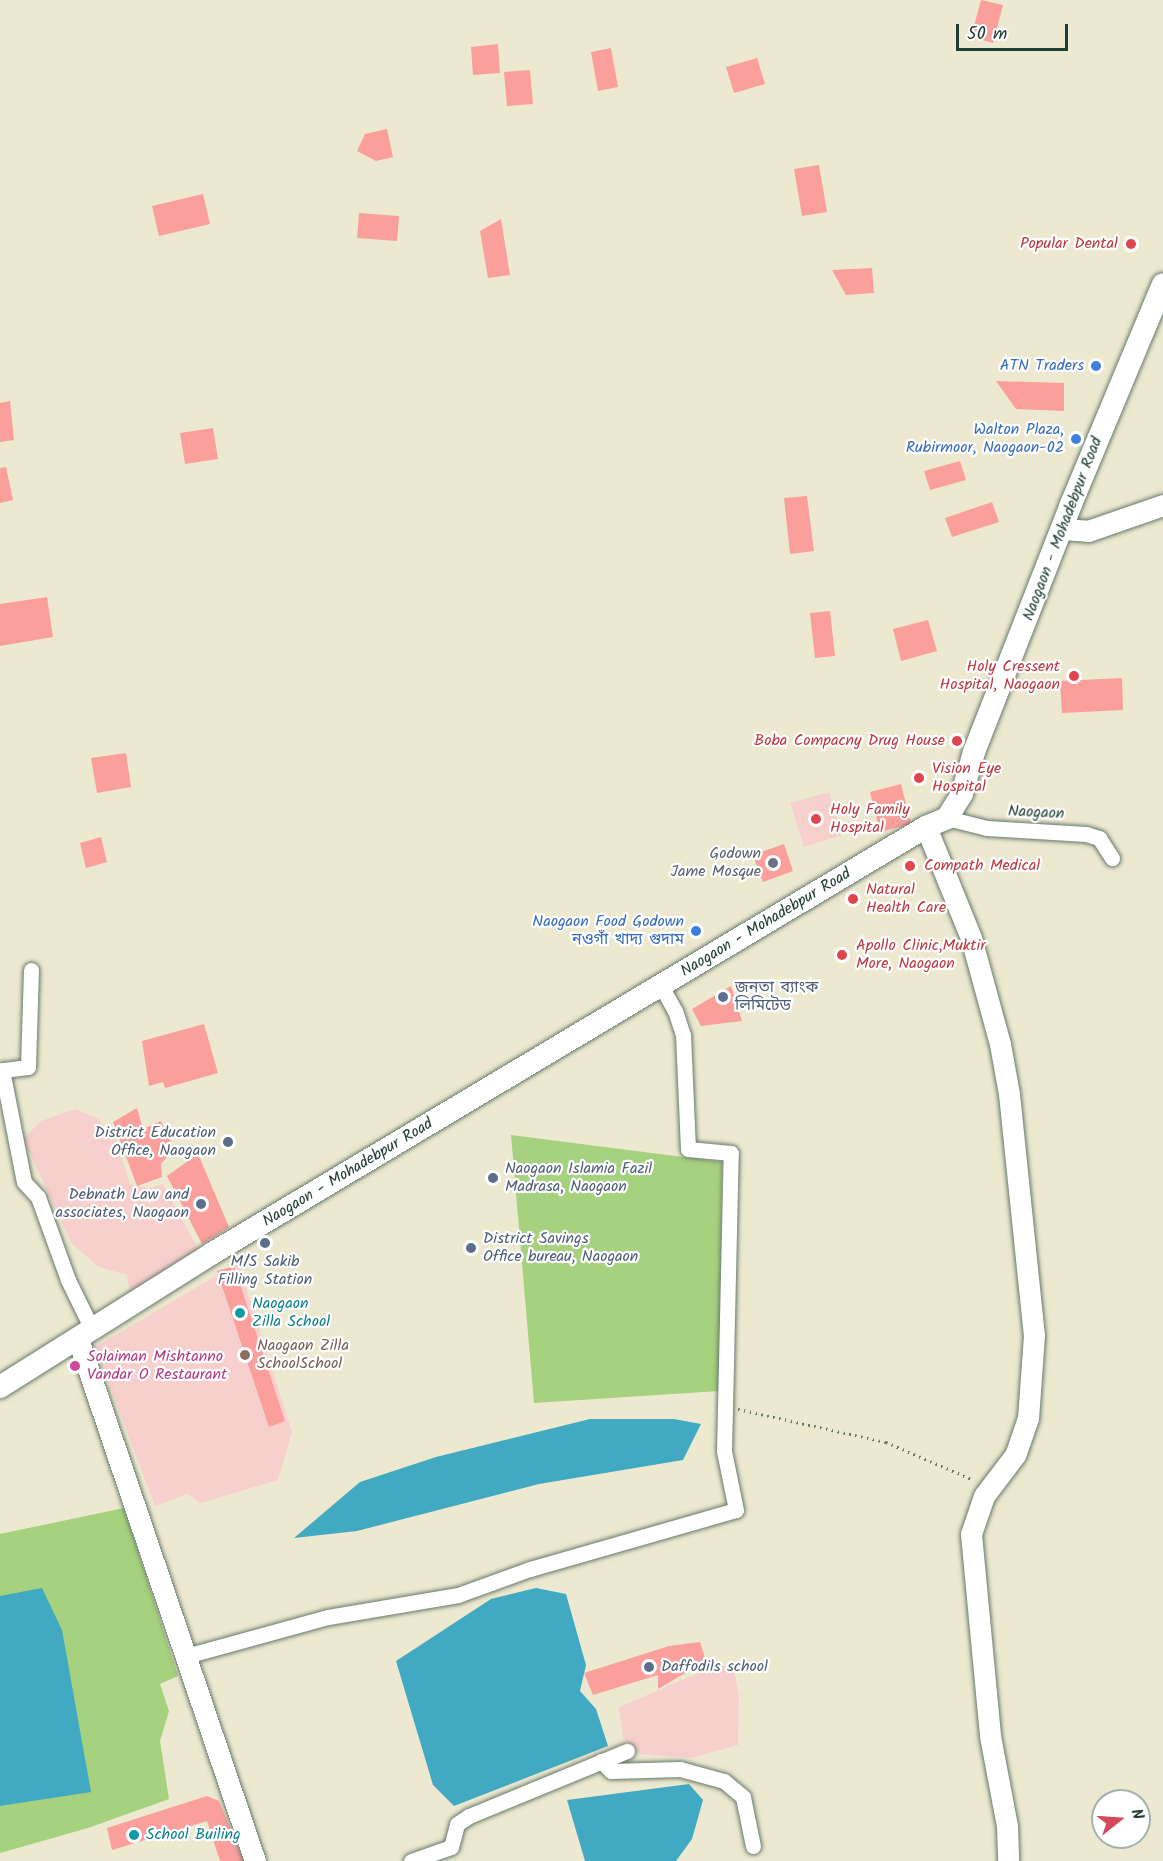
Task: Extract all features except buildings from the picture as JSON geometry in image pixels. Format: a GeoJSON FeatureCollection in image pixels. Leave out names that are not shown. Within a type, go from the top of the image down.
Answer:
{"type":"FeatureCollection","features":[{"type":"Feature","properties":{"kind":"main road","name":"Naogaon - Mohadebpur Road"},"geometry":{"type":"LineString","coordinates":[[0,1387],[211,1254],[926,827],[947,818],[962,794],[974,752],[1062,529],[1163,284]]}},
{"type":"Feature","properties":{"kind":"street"},"geometry":{"type":"LineString","coordinates":[[1062,529],[1088,531],[1163,505]]}},
{"type":"Feature","properties":{"kind":"street","name":"Naogaon"},"geometry":{"type":"LineString","coordinates":[[947,818],[987,828],[1086,834],[1099,838],[1112,858]]}},
{"type":"Feature","properties":{"kind":"street"},"geometry":{"type":"LineString","coordinates":[[926,827],[971,938],[1000,1044],[1033,1323],[1028,1418],[1015,1455],[992,1486],[971,1534],[990,1737],[1007,1826],[1008,1861]]}},
{"type":"Feature","properties":{"kind":"street"},"geometry":{"type":"LineString","coordinates":[[31,970],[28,1067],[2,1070],[24,1182],[38,1197],[68,1280],[186,1656],[255,1861]]}},
{"type":"Feature","properties":{"kind":"street"},"geometry":{"type":"LineString","coordinates":[[186,1656],[328,1617],[458,1595],[530,1569],[736,1510],[724,1451],[731,1153],[688,1149],[683,1035],[675,1011],[660,986]]}},
{"type":"Feature","properties":{"kind":"street"},"geometry":{"type":"LineString","coordinates":[[411,1861],[451,1847],[457,1824],[469,1816],[627,1751]]}},
{"type":"Feature","properties":{"kind":"street"},"geometry":{"type":"LineString","coordinates":[[601,1761],[611,1771],[680,1769],[724,1781],[743,1797],[753,1846]]}},
{"type":"Feature","properties":{"kind":"path"},"geometry":{"type":"LineString","coordinates":[[725,1406],[886,1442],[917,1453],[951,1472],[992,1486]]}},
{"type":"Feature","properties":{"kind":"shaded area","name":"Holy Family Hospital"},"geometry":{"type":"Polygon","coordinates":[[[829,792],[842,835],[804,847],[790,803],[829,792]]]}},
{"type":"Feature","properties":{"kind":"shaded area"},"geometry":{"type":"Polygon","coordinates":[[[76,1109],[99,1119],[112,1141],[114,1132],[130,1185],[149,1188],[163,1184],[200,1253],[130,1294],[127,1275],[99,1267],[72,1244],[23,1139],[41,1121],[76,1109]]]}},
{"type":"Feature","properties":{"kind":"shaded area"},"geometry":{"type":"Polygon","coordinates":[[[238,1263],[292,1432],[278,1480],[201,1503],[187,1494],[155,1506],[95,1347],[238,1263]]]}},
{"type":"Feature","properties":{"kind":"shaded area"},"geometry":{"type":"Polygon","coordinates":[[[733,1665],[739,1697],[738,1745],[691,1758],[640,1754],[623,1738],[619,1707],[713,1667],[733,1665]]]}},
{"type":"Feature","properties":{"kind":"green space"},"geometry":{"type":"Polygon","coordinates":[[[511,1135],[722,1162],[719,1391],[534,1403],[511,1135]]]}},
{"type":"Feature","properties":{"kind":"green space"},"geometry":{"type":"Polygon","coordinates":[[[124,1508],[178,1676],[160,1684],[169,1711],[160,1741],[169,1799],[88,1828],[0,1853],[0,1534],[124,1508]]]}},
{"type":"Feature","properties":{"kind":"water"},"geometry":{"type":"Polygon","coordinates":[[[590,1419],[674,1419],[701,1424],[683,1460],[539,1484],[357,1531],[294,1538],[360,1482],[436,1457],[590,1419]]]}},
{"type":"Feature","properties":{"kind":"water"},"geometry":{"type":"Polygon","coordinates":[[[42,1588],[62,1630],[91,1792],[0,1806],[0,1596],[42,1588]]]}},
{"type":"Feature","properties":{"kind":"water"},"geometry":{"type":"Polygon","coordinates":[[[536,1588],[566,1594],[586,1665],[580,1691],[596,1709],[608,1746],[454,1806],[433,1785],[396,1661],[491,1599],[536,1588]]]}},
{"type":"Feature","properties":{"kind":"water"},"geometry":{"type":"Polygon","coordinates":[[[689,1784],[703,1800],[692,1839],[676,1861],[585,1861],[567,1800],[689,1784]]]}},
{"type":"Feature","properties":{"kind":"place","name":"Popular Dental"},"geometry":{"type":"Point","coordinates":[1131,244]}},
{"type":"Feature","properties":{"kind":"place","name":"ATN Traders"},"geometry":{"type":"Point","coordinates":[1096,366]}},
{"type":"Feature","properties":{"kind":"place","name":"Walton Plaza, Rubirmoor, Naogaon-02"},"geometry":{"type":"Point","coordinates":[1076,439]}},
{"type":"Feature","properties":{"kind":"place","name":"Holy Cressent Hospital, Naogaon"},"geometry":{"type":"Point","coordinates":[1074,676]}},
{"type":"Feature","properties":{"kind":"place","name":"Boba Compacny Drug House"},"geometry":{"type":"Point","coordinates":[957,741]}},
{"type":"Feature","properties":{"kind":"place","name":"Vision Eye Hospital"},"geometry":{"type":"Point","coordinates":[919,778]}},
{"type":"Feature","properties":{"kind":"place","name":"Holy Family Hospital"},"geometry":{"type":"Point","coordinates":[816,819]}},
{"type":"Feature","properties":{"kind":"place","name":"Godown Jame Mosque"},"geometry":{"type":"Point","coordinates":[773,863]}},
{"type":"Feature","properties":{"kind":"place","name":"Compath Medical"},"geometry":{"type":"Point","coordinates":[910,866]}},
{"type":"Feature","properties":{"kind":"place","name":"Natural Health Care"},"geometry":{"type":"Point","coordinates":[853,899]}},
{"type":"Feature","properties":{"kind":"place","name":"Naogaon Food Godown নওগাঁ খাদ্য গুদাম"},"geometry":{"type":"Point","coordinates":[696,931]}},
{"type":"Feature","properties":{"kind":"place","name":"Apollo Clinic,Muktir More, Naogaon"},"geometry":{"type":"Point","coordinates":[842,955]}},
{"type":"Feature","properties":{"kind":"place","name":"জনতা ব্যাংক লিমিটেড"},"geometry":{"type":"Point","coordinates":[723,997]}},
{"type":"Feature","properties":{"kind":"place","name":"District Education Office, Naogaon"},"geometry":{"type":"Point","coordinates":[228,1142]}},
{"type":"Feature","properties":{"kind":"place","name":"Naogaon Islamia Fazil Madrasa, Naogaon"},"geometry":{"type":"Point","coordinates":[493,1178]}},
{"type":"Feature","properties":{"kind":"place","name":"Debnath Law and associates, Naogaon"},"geometry":{"type":"Point","coordinates":[201,1204]}},
{"type":"Feature","properties":{"kind":"place","name":"M/S Sakib Filling Station"},"geometry":{"type":"Point","coordinates":[265,1243]}},
{"type":"Feature","properties":{"kind":"place","name":"District Savings Office bureau, Naogaon"},"geometry":{"type":"Point","coordinates":[471,1248]}},
{"type":"Feature","properties":{"kind":"place","name":"Naogaon Zilla School"},"geometry":{"type":"Point","coordinates":[240,1313]}},
{"type":"Feature","properties":{"kind":"place","name":"Naogaon Zilla SchoolSchool"},"geometry":{"type":"Point","coordinates":[245,1355]}},
{"type":"Feature","properties":{"kind":"place","name":"Solaiman Mishtanno Vandar O Restaurant"},"geometry":{"type":"Point","coordinates":[75,1366]}},
{"type":"Feature","properties":{"kind":"place","name":"Daffodils school"},"geometry":{"type":"Point","coordinates":[649,1667]}},
{"type":"Feature","properties":{"kind":"place","name":"School Builing"},"geometry":{"type":"Point","coordinates":[134,1835]}}]}
